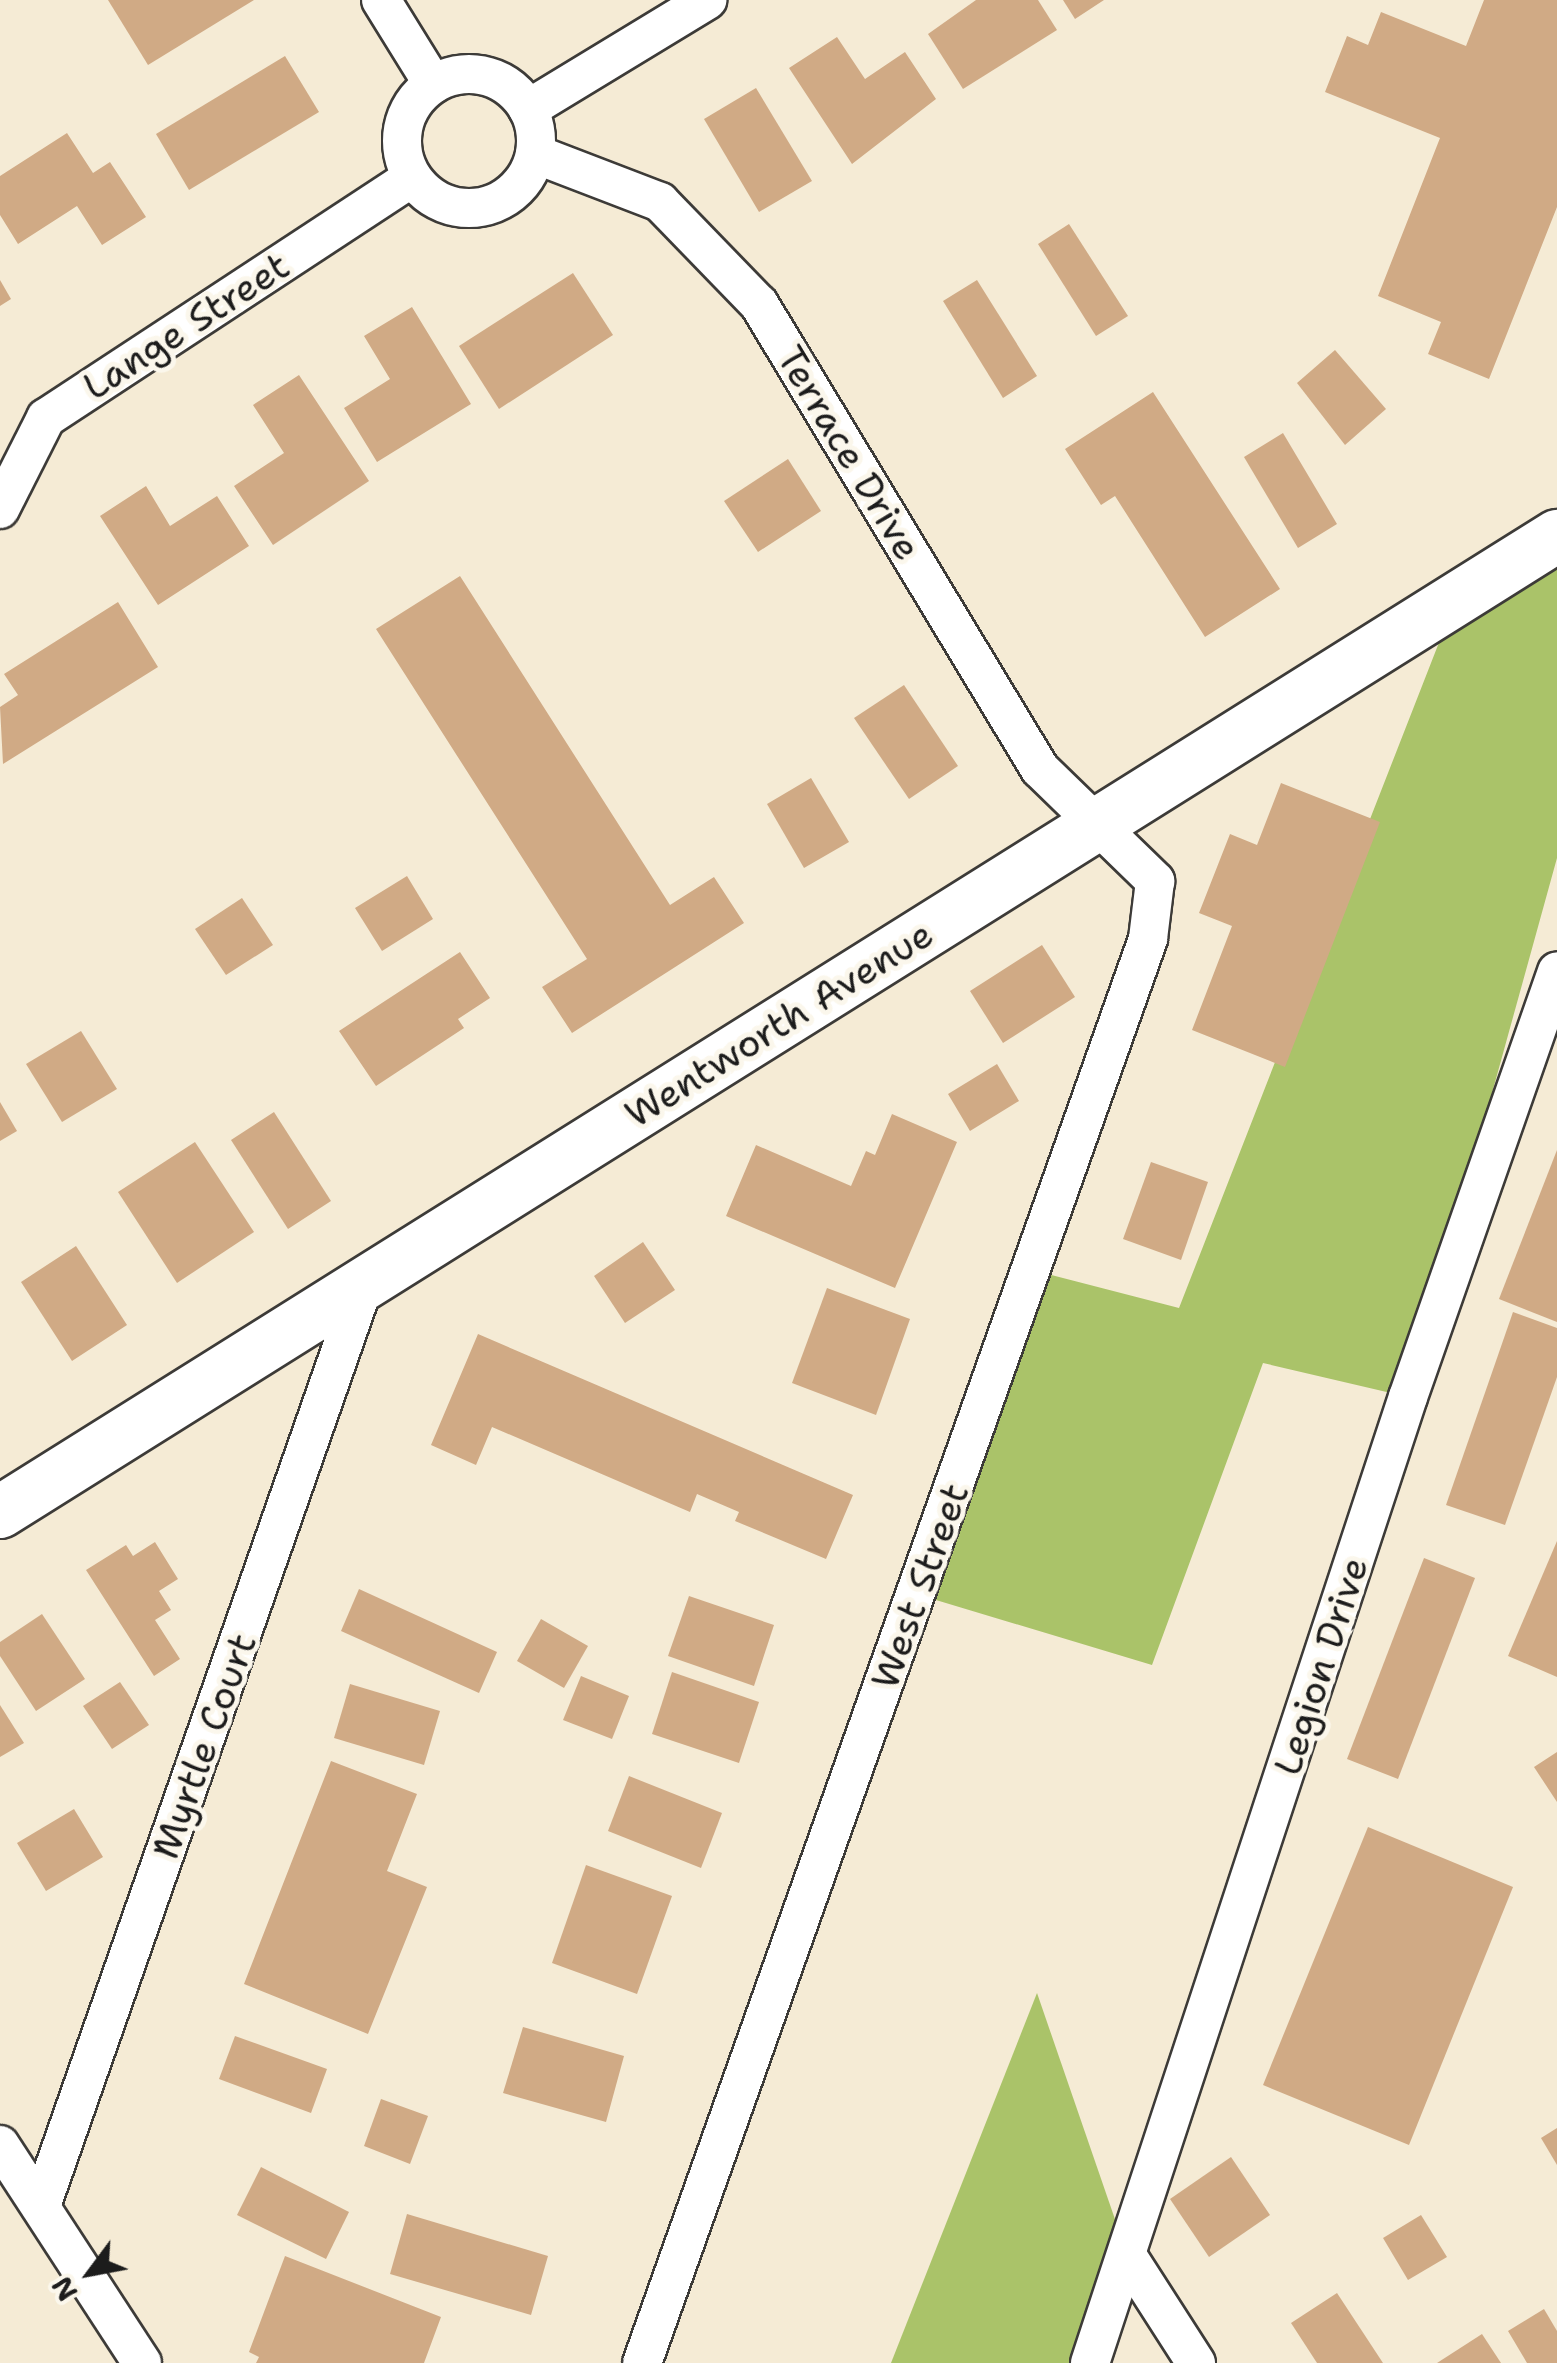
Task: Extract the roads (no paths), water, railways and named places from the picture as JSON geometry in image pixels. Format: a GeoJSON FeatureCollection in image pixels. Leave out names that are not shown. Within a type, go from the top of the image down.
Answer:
{"type":"FeatureCollection","features":[{"type":"Feature","properties":{"kind":"street"},"geometry":{"type":"LineString","coordinates":[[381,0],[434,84]]}},
{"type":"Feature","properties":{"kind":"street"},"geometry":{"type":"LineString","coordinates":[[528,108],[707,0]]}},
{"type":"Feature","properties":{"kind":"street"},"geometry":{"type":"LineString","coordinates":[[453,75],[495,79],[528,108],[535,154],[512,194],[492,206],[446,205],[412,178],[401,137],[417,98],[434,84],[453,75]]}},
{"type":"Feature","properties":{"kind":"street","name":"Terrace Drive"},"geometry":{"type":"LineString","coordinates":[[535,154],[660,202],[759,304],[1040,768],[1098,824]]}},
{"type":"Feature","properties":{"kind":"street","name":"Lange Street"},"geometry":{"type":"LineString","coordinates":[[0,509],[46,418],[412,178]]}},
{"type":"Feature","properties":{"kind":"street","name":"Wentworth Avenue"},"geometry":{"type":"LineString","coordinates":[[0,1512],[1557,536]]}},
{"type":"Feature","properties":{"kind":"street","name":"West Street"},"geometry":{"type":"LineString","coordinates":[[642,2363],[1148,938],[1155,881],[1098,824]]}},
{"type":"Feature","properties":{"kind":"street","name":"Legion Drive"},"geometry":{"type":"LineString","coordinates":[[1090,2363],[1128,2258],[1408,1397],[1557,971]]}},
{"type":"Feature","properties":{"kind":"street","name":"Myrtle Court"},"geometry":{"type":"LineString","coordinates":[[41,2206],[364,1284]]}},
{"type":"Feature","properties":{"kind":"street"},"geometry":{"type":"LineString","coordinates":[[0,2145],[142,2363]]}},
{"type":"Feature","properties":{"kind":"street"},"geometry":{"type":"LineString","coordinates":[[1128,2258],[1196,2363]]}}]}
